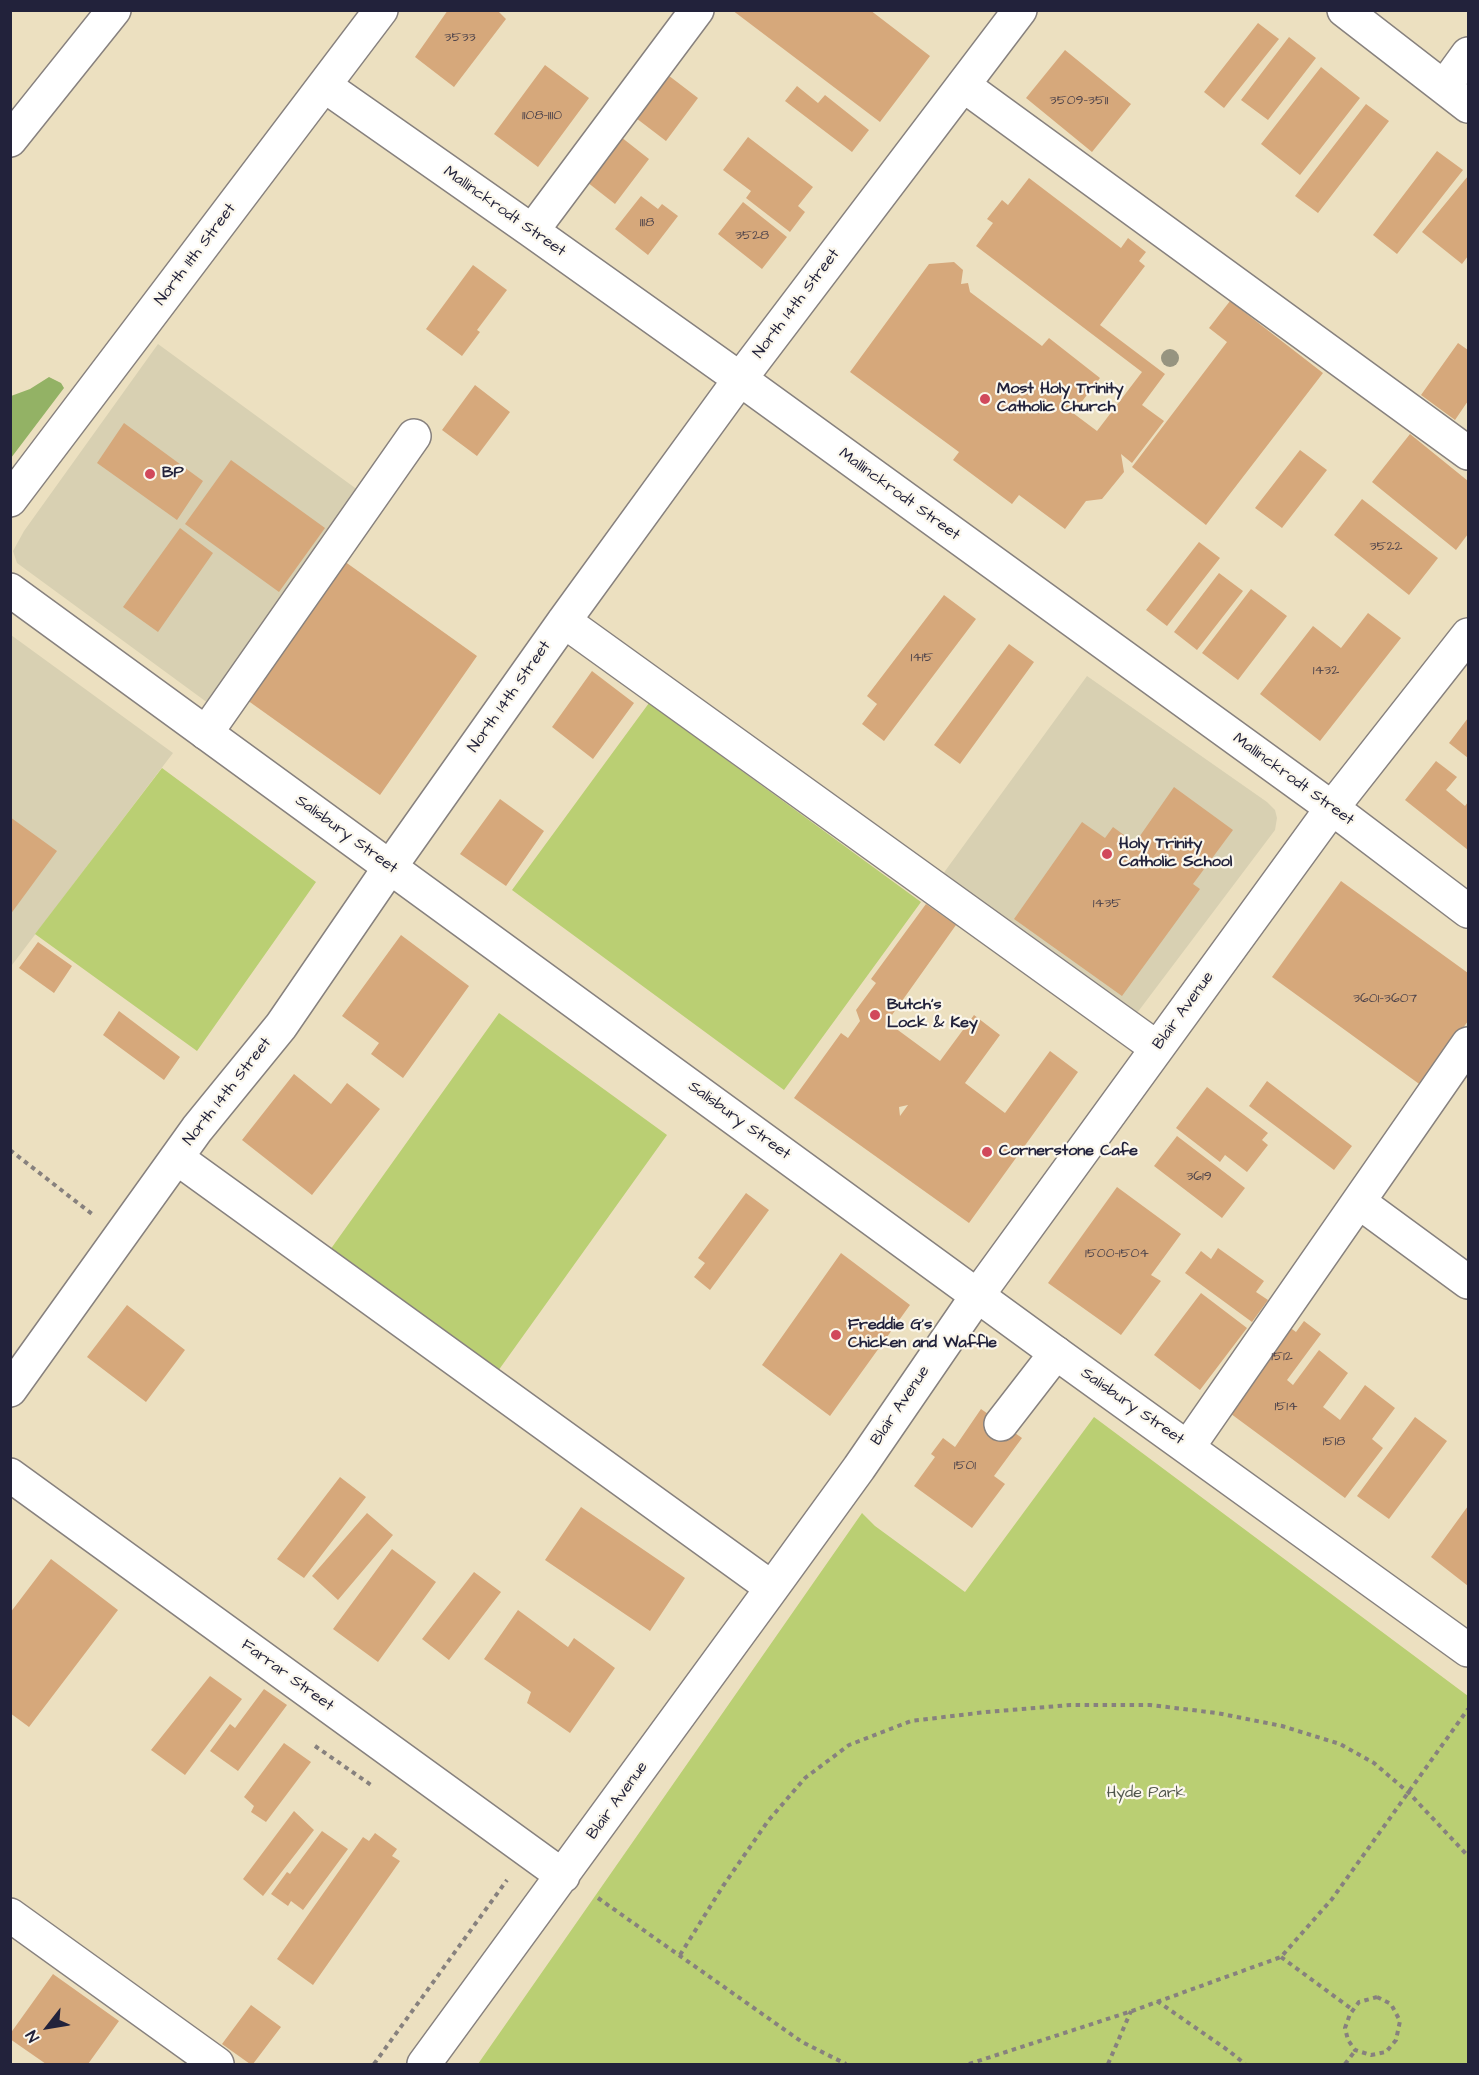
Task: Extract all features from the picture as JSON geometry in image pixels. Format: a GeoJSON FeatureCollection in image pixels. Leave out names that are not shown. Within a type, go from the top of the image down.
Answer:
{"type":"FeatureCollection","features":[{"type":"Feature","properties":{"kind":"main road"},"geometry":{"type":"LineString","coordinates":[[10,141],[114,10]]}},
{"type":"Feature","properties":{"kind":"main road","name":"North 11th Street"},"geometry":{"type":"LineString","coordinates":[[10,500],[381,10]]}},
{"type":"Feature","properties":{"kind":"main road"},"geometry":{"type":"LineString","coordinates":[[532,231],[697,10]]}},
{"type":"Feature","properties":{"kind":"main road","name":"North 14th Street"},"geometry":{"type":"LineString","coordinates":[[10,1390],[197,1129],[281,1026],[564,621],[740,379],[1020,10]]}},
{"type":"Feature","properties":{"kind":"main road"},"geometry":{"type":"LineString","coordinates":[[1344,10],[1456,96],[1468,54]]}},
{"type":"Feature","properties":{"kind":"main road"},"geometry":{"type":"LineString","coordinates":[[963,85],[1468,453]]}},
{"type":"Feature","properties":{"kind":"main road","name":"Mallinckrodt Street"},"geometry":{"type":"LineString","coordinates":[[325,86],[740,379],[1332,808],[1468,911]]}},
{"type":"Feature","properties":{"kind":"main road"},"geometry":{"type":"LineString","coordinates":[[206,733],[414,436]]}},
{"type":"Feature","properties":{"kind":"main road","name":"Salisbury Street"},"geometry":{"type":"LineString","coordinates":[[10,591],[977,1296],[1468,1650]]}},
{"type":"Feature","properties":{"kind":"main road"},"geometry":{"type":"LineString","coordinates":[[564,621],[1157,1048]]}},
{"type":"Feature","properties":{"kind":"main road","name":"Blair Avenue"},"geometry":{"type":"LineString","coordinates":[[424,2064],[859,1468],[977,1296],[1332,808],[1468,635]]}},
{"type":"Feature","properties":{"kind":"main road"},"geometry":{"type":"LineString","coordinates":[[1188,1447],[1468,1044]]}},
{"type":"Feature","properties":{"kind":"main road"},"geometry":{"type":"LineString","coordinates":[[177,1158],[772,1588]]}},
{"type":"Feature","properties":{"kind":"main road"},"geometry":{"type":"LineString","coordinates":[[1359,1202],[1468,1282]]}},
{"type":"Feature","properties":{"kind":"main road"},"geometry":{"type":"LineString","coordinates":[[1001,1424],[1056,1353]]}},
{"type":"Feature","properties":{"kind":"main road","name":"Farrar Street"},"geometry":{"type":"LineString","coordinates":[[10,1475],[563,1876]]}},
{"type":"Feature","properties":{"kind":"main road"},"geometry":{"type":"LineString","coordinates":[[10,1915],[217,2064]]}},
{"type":"Feature","properties":{"kind":"path"},"geometry":{"type":"LineString","coordinates":[[10,1150],[121,1236]]}},
{"type":"Feature","properties":{"kind":"path"},"geometry":{"type":"LineString","coordinates":[[680,1955],[723,1886],[768,1821],[805,1778],[849,1745],[911,1721],[1071,1705],[1150,1705],[1217,1713],[1282,1726],[1340,1744],[1374,1763],[1410,1793],[1468,1856]]}},
{"type":"Feature","properties":{"kind":"path"},"geometry":{"type":"LineString","coordinates":[[969,2064],[1132,2011],[1281,1957],[1332,1899],[1468,1709]]}},
{"type":"Feature","properties":{"kind":"path"},"geometry":{"type":"LineString","coordinates":[[315,1746],[382,1793]]}},
{"type":"Feature","properties":{"kind":"path"},"geometry":{"type":"LineString","coordinates":[[374,2064],[507,1880],[498,1874]]}},
{"type":"Feature","properties":{"kind":"path"},"geometry":{"type":"LineString","coordinates":[[598,1899],[802,2042],[846,2064]]}},
{"type":"Feature","properties":{"kind":"path"},"geometry":{"type":"LineString","coordinates":[[1281,1957],[1353,2010]]}},
{"type":"Feature","properties":{"kind":"path"},"geometry":{"type":"LineString","coordinates":[[1377,1997],[1391,2004],[1400,2021],[1396,2040],[1386,2052],[1371,2055],[1355,2050],[1348,2040],[1345,2028],[1359,2002],[1377,1997]]}},
{"type":"Feature","properties":{"kind":"path"},"geometry":{"type":"LineString","coordinates":[[1157,2001],[1245,2064]]}},
{"type":"Feature","properties":{"kind":"path"},"geometry":{"type":"LineString","coordinates":[[1108,2064],[1132,2011]]}},
{"type":"Feature","properties":{"kind":"path"},"geometry":{"type":"LineString","coordinates":[[1345,2064],[1355,2050]]}},
{"type":"Feature","properties":{"kind":"shaded area"},"geometry":{"type":"Polygon","coordinates":[[[158,344],[362,493],[212,706],[17,563],[13,551],[24,531],[158,344]]]}},
{"type":"Feature","properties":{"kind":"shaded area"},"geometry":{"type":"Polygon","coordinates":[[[11,635],[173,753],[12,965],[11,965],[11,635]]]}},
{"type":"Feature","properties":{"kind":"shaded area","name":"Holy Trinity Catholic School"},"geometry":{"type":"Polygon","coordinates":[[[1087,676],[1267,802],[1275,810],[1277,818],[1275,830],[1134,1017],[940,878],[1087,676]]]}},
{"type":"Feature","properties":{"kind":"green space"},"geometry":{"type":"Polygon","coordinates":[[[49,377],[61,383],[64,388],[11,458],[11,396],[30,389],[49,377]]]}},
{"type":"Feature","properties":{"kind":"green space"},"geometry":{"type":"Polygon","coordinates":[[[649,703],[921,902],[784,1090],[512,890],[649,703]]]}},
{"type":"Feature","properties":{"kind":"green space"},"geometry":{"type":"Polygon","coordinates":[[[162,768],[316,882],[197,1051],[35,934],[162,768]]]}},
{"type":"Feature","properties":{"kind":"green space"},"geometry":{"type":"Polygon","coordinates":[[[499,1013],[667,1135],[498,1371],[330,1250],[499,1013]]]}},
{"type":"Feature","properties":{"kind":"green space","name":"Hyde Park"},"geometry":{"type":"Polygon","coordinates":[[[1094,1417],[1468,1696],[1468,2064],[478,2064],[862,1513],[875,1526],[965,1592],[1094,1417]]]}},
{"type":"Feature","properties":{"kind":"building"},"geometry":{"type":"Polygon","coordinates":[[[448,10],[497,10],[506,19],[454,87],[415,57],[448,10]]]}},
{"type":"Feature","properties":{"kind":"building"},"geometry":{"type":"Polygon","coordinates":[[[732,10],[870,10],[930,56],[880,122],[732,10]]]}},
{"type":"Feature","properties":{"kind":"building"},"geometry":{"type":"Polygon","coordinates":[[[1258,23],[1279,39],[1224,108],[1204,92],[1258,23]]]}},
{"type":"Feature","properties":{"kind":"building"},"geometry":{"type":"Polygon","coordinates":[[[1289,37],[1316,58],[1268,120],[1241,100],[1289,37]]]}},
{"type":"Feature","properties":{"kind":"building"},"geometry":{"type":"Polygon","coordinates":[[[1065,50],[1131,104],[1092,152],[1026,98],[1065,50]]]}},
{"type":"Feature","properties":{"kind":"building"},"geometry":{"type":"Polygon","coordinates":[[[545,65],[589,98],[538,167],[494,134],[545,65]]]}},
{"type":"Feature","properties":{"kind":"building"},"geometry":{"type":"Polygon","coordinates":[[[1321,67],[1360,98],[1300,175],[1261,144],[1321,67]]]}},
{"type":"Feature","properties":{"kind":"building"},"geometry":{"type":"Polygon","coordinates":[[[664,72],[698,98],[666,141],[632,115],[664,72]]]}},
{"type":"Feature","properties":{"kind":"building"},"geometry":{"type":"Polygon","coordinates":[[[797,86],[818,103],[825,95],[869,130],[852,152],[785,101],[797,86]]]}},
{"type":"Feature","properties":{"kind":"building"},"geometry":{"type":"Polygon","coordinates":[[[1366,104],[1389,121],[1318,213],[1295,196],[1366,104]]]}},
{"type":"Feature","properties":{"kind":"building"},"geometry":{"type":"Polygon","coordinates":[[[621,137],[649,159],[615,204],[587,182],[621,137]]]}},
{"type":"Feature","properties":{"kind":"building"},"geometry":{"type":"Polygon","coordinates":[[[748,137],[813,187],[798,206],[805,212],[790,232],[746,198],[751,191],[723,170],[748,137]]]}},
{"type":"Feature","properties":{"kind":"building"},"geometry":{"type":"Polygon","coordinates":[[[1437,151],[1463,170],[1397,254],[1373,235],[1437,151]]]}},
{"type":"Feature","properties":{"kind":"building"},"geometry":{"type":"Polygon","coordinates":[[[1468,176],[1468,256],[1462,264],[1422,232],[1468,176]]]}},
{"type":"Feature","properties":{"kind":"building","name":"Most Holy Trinity Catholic Church"},"geometry":{"type":"Polygon","coordinates":[[[1029,178],[1121,248],[1128,238],[1146,252],[1139,261],[1145,266],[1100,325],[1165,374],[1142,405],[1164,421],[1132,463],[1121,454],[1124,472],[1102,499],[1086,501],[1065,529],[1019,495],[1012,504],[953,460],[959,452],[850,372],[929,264],[954,262],[963,270],[961,284],[968,283],[970,292],[1042,346],[1049,338],[1100,378],[1073,413],[1097,431],[1142,372],[976,246],[993,223],[987,219],[1002,200],[1008,205],[1029,178]]]}},
{"type":"Feature","properties":{"kind":"building"},"geometry":{"type":"Polygon","coordinates":[[[641,196],[658,209],[662,204],[678,216],[648,255],[615,229],[641,196]]]}},
{"type":"Feature","properties":{"kind":"building"},"geometry":{"type":"Polygon","coordinates":[[[743,202],[787,237],[762,269],[718,234],[743,202]]]}},
{"type":"Feature","properties":{"kind":"building"},"geometry":{"type":"Polygon","coordinates":[[[473,265],[507,290],[477,330],[480,332],[462,356],[426,329],[473,265]]]}},
{"type":"Feature","properties":{"kind":"building"},"geometry":{"type":"Polygon","coordinates":[[[1230,301],[1323,373],[1206,525],[1132,467],[1227,342],[1209,328],[1230,301]]]}},
{"type":"Feature","properties":{"kind":"building"},"geometry":{"type":"Polygon","coordinates":[[[1458,343],[1468,350],[1468,401],[1455,420],[1421,395],[1458,343]]]}},
{"type":"Feature","properties":{"kind":"building"},"geometry":{"type":"Polygon","coordinates":[[[475,385],[510,412],[477,456],[442,430],[475,385]]]}},
{"type":"Feature","properties":{"kind":"building"},"geometry":{"type":"Polygon","coordinates":[[[124,423],[203,481],[177,520],[97,463],[124,423]]]}},
{"type":"Feature","properties":{"kind":"building"},"geometry":{"type":"Polygon","coordinates":[[[1410,434],[1468,481],[1468,534],[1456,550],[1372,482],[1410,434]]]}},
{"type":"Feature","properties":{"kind":"building"},"geometry":{"type":"Polygon","coordinates":[[[1300,450],[1327,470],[1282,528],[1255,508],[1300,450]]]}},
{"type":"Feature","properties":{"kind":"building"},"geometry":{"type":"Polygon","coordinates":[[[231,460],[325,528],[279,592],[185,524],[231,460]]]}},
{"type":"Feature","properties":{"kind":"building"},"geometry":{"type":"Polygon","coordinates":[[[1362,499],[1438,558],[1409,595],[1334,535],[1362,499]]]}},
{"type":"Feature","properties":{"kind":"building"},"geometry":{"type":"Polygon","coordinates":[[[180,528],[213,553],[158,632],[123,607],[180,528]]]}},
{"type":"Feature","properties":{"kind":"building"},"geometry":{"type":"Polygon","coordinates":[[[1199,542],[1220,558],[1167,626],[1146,610],[1199,542]]]}},
{"type":"Feature","properties":{"kind":"building"},"geometry":{"type":"Polygon","coordinates":[[[344,561],[477,656],[380,795],[247,700],[344,561]]]}},
{"type":"Feature","properties":{"kind":"building"},"geometry":{"type":"Polygon","coordinates":[[[1219,573],[1243,591],[1197,650],[1174,632],[1219,573]]]}},
{"type":"Feature","properties":{"kind":"building"},"geometry":{"type":"Polygon","coordinates":[[[1251,589],[1287,616],[1238,680],[1202,653],[1251,589]]]}},
{"type":"Feature","properties":{"kind":"building"},"geometry":{"type":"Polygon","coordinates":[[[944,595],[976,619],[884,741],[862,724],[877,704],[867,696],[944,595]]]}},
{"type":"Feature","properties":{"kind":"building"},"geometry":{"type":"Polygon","coordinates":[[[1368,613],[1401,638],[1320,741],[1260,694],[1313,626],[1341,648],[1368,613]]]}},
{"type":"Feature","properties":{"kind":"building"},"geometry":{"type":"Polygon","coordinates":[[[1009,644],[1034,662],[960,764],[934,745],[1009,644]]]}},
{"type":"Feature","properties":{"kind":"building"},"geometry":{"type":"Polygon","coordinates":[[[592,671],[634,703],[593,759],[552,727],[592,671]]]}},
{"type":"Feature","properties":{"kind":"building"},"geometry":{"type":"Polygon","coordinates":[[[1468,718],[1468,758],[1449,743],[1468,718]]]}},
{"type":"Feature","properties":{"kind":"building"},"geometry":{"type":"Polygon","coordinates":[[[1436,761],[1457,777],[1446,790],[1465,806],[1468,802],[1468,850],[1405,800],[1436,761]]]}},
{"type":"Feature","properties":{"kind":"building","name":"Holy Trinity Catholic School"},"geometry":{"type":"Polygon","coordinates":[[[1174,787],[1233,830],[1193,884],[1200,889],[1122,996],[1014,919],[1082,822],[1105,838],[1113,827],[1135,843],[1174,787]]]}},
{"type":"Feature","properties":{"kind":"building"},"geometry":{"type":"Polygon","coordinates":[[[500,799],[544,831],[506,886],[460,854],[500,799]]]}},
{"type":"Feature","properties":{"kind":"building"},"geometry":{"type":"Polygon","coordinates":[[[10,817],[57,851],[10,915],[10,817]]]}},
{"type":"Feature","properties":{"kind":"building"},"geometry":{"type":"Polygon","coordinates":[[[1341,881],[1468,973],[1468,1021],[1422,1086],[1272,977],[1341,881]]]}},
{"type":"Feature","properties":{"kind":"building"},"geometry":{"type":"Polygon","coordinates":[[[926,904],[956,925],[887,1022],[940,1061],[974,1015],[1000,1035],[965,1083],[1005,1113],[1050,1051],[1078,1072],[969,1223],[794,1098],[841,1033],[848,1038],[860,1021],[856,1010],[876,983],[871,979],[926,904]],[[908,1105],[899,1107],[900,1116],[908,1105]]]}},
{"type":"Feature","properties":{"kind":"building"},"geometry":{"type":"Polygon","coordinates":[[[401,935],[469,986],[403,1078],[371,1054],[379,1043],[342,1016],[401,935]]]}},
{"type":"Feature","properties":{"kind":"building"},"geometry":{"type":"Polygon","coordinates":[[[38,942],[72,966],[54,993],[19,968],[38,942]]]}},
{"type":"Feature","properties":{"kind":"building"},"geometry":{"type":"Polygon","coordinates":[[[119,1011],[180,1057],[164,1080],[103,1035],[119,1011]]]}},
{"type":"Feature","properties":{"kind":"building"},"geometry":{"type":"Polygon","coordinates":[[[294,1074],[331,1104],[347,1083],[380,1109],[312,1195],[242,1140],[294,1074]]]}},
{"type":"Feature","properties":{"kind":"building"},"geometry":{"type":"Polygon","coordinates":[[[1267,1081],[1352,1146],[1334,1170],[1249,1106],[1267,1081]]]}},
{"type":"Feature","properties":{"kind":"building"},"geometry":{"type":"Polygon","coordinates":[[[1207,1087],[1268,1133],[1262,1140],[1268,1145],[1247,1172],[1225,1155],[1220,1162],[1176,1128],[1207,1087]]]}},
{"type":"Feature","properties":{"kind":"building"},"geometry":{"type":"Polygon","coordinates":[[[1177,1136],[1245,1188],[1222,1218],[1154,1166],[1177,1136]]]}},
{"type":"Feature","properties":{"kind":"building"},"geometry":{"type":"Polygon","coordinates":[[[1117,1187],[1181,1234],[1151,1275],[1161,1281],[1121,1335],[1048,1283],[1117,1187]]]}},
{"type":"Feature","properties":{"kind":"building"},"geometry":{"type":"Polygon","coordinates":[[[746,1193],[769,1210],[710,1290],[694,1277],[705,1263],[698,1258],[746,1193]]]}},
{"type":"Feature","properties":{"kind":"building"},"geometry":{"type":"Polygon","coordinates":[[[1218,1248],[1264,1281],[1256,1292],[1268,1300],[1252,1322],[1185,1273],[1201,1251],[1211,1259],[1218,1248]]]}},
{"type":"Feature","properties":{"kind":"building","name":"Freddie G's Chicken and Waffle"},"geometry":{"type":"Polygon","coordinates":[[[841,1253],[910,1305],[830,1416],[762,1365],[841,1253]]]}},
{"type":"Feature","properties":{"kind":"building"},"geometry":{"type":"Polygon","coordinates":[[[1201,1293],[1247,1328],[1200,1390],[1154,1355],[1201,1293]]]}},
{"type":"Feature","properties":{"kind":"building"},"geometry":{"type":"Polygon","coordinates":[[[127,1305],[185,1350],[146,1402],[87,1357],[127,1305]]]}},
{"type":"Feature","properties":{"kind":"building"},"geometry":{"type":"Polygon","coordinates":[[[1304,1321],[1321,1334],[1287,1380],[1293,1385],[1319,1350],[1348,1373],[1323,1407],[1340,1420],[1365,1385],[1395,1408],[1372,1439],[1383,1448],[1345,1498],[1223,1408],[1285,1324],[1296,1332],[1304,1321]]]}},
{"type":"Feature","properties":{"kind":"building"},"geometry":{"type":"Polygon","coordinates":[[[981,1409],[1022,1438],[994,1476],[1005,1484],[972,1528],[914,1486],[935,1457],[931,1454],[943,1438],[955,1447],[981,1409]]]}},
{"type":"Feature","properties":{"kind":"building"},"geometry":{"type":"Polygon","coordinates":[[[1415,1417],[1447,1441],[1389,1519],[1357,1496],[1415,1417]]]}},
{"type":"Feature","properties":{"kind":"building"},"geometry":{"type":"Polygon","coordinates":[[[340,1477],[366,1497],[304,1578],[277,1559],[340,1477]]]}},
{"type":"Feature","properties":{"kind":"building"},"geometry":{"type":"Polygon","coordinates":[[[1468,1506],[1468,1586],[1431,1557],[1468,1506]]]}},
{"type":"Feature","properties":{"kind":"building"},"geometry":{"type":"Polygon","coordinates":[[[581,1507],[685,1578],[650,1631],[545,1560],[581,1507]]]}},
{"type":"Feature","properties":{"kind":"building"},"geometry":{"type":"Polygon","coordinates":[[[367,1513],[393,1535],[338,1600],[312,1576],[367,1513]]]}},
{"type":"Feature","properties":{"kind":"building"},"geometry":{"type":"Polygon","coordinates":[[[392,1549],[436,1582],[378,1662],[333,1629],[392,1549]]]}},
{"type":"Feature","properties":{"kind":"building"},"geometry":{"type":"Polygon","coordinates":[[[51,1559],[118,1610],[29,1727],[10,1713],[10,1613],[51,1559]]]}},
{"type":"Feature","properties":{"kind":"building"},"geometry":{"type":"Polygon","coordinates":[[[474,1572],[501,1592],[449,1660],[422,1639],[474,1572]]]}},
{"type":"Feature","properties":{"kind":"building"},"geometry":{"type":"Polygon","coordinates":[[[518,1610],[568,1647],[574,1638],[615,1668],[570,1733],[527,1703],[531,1692],[484,1659],[518,1610]]]}},
{"type":"Feature","properties":{"kind":"building"},"geometry":{"type":"Polygon","coordinates":[[[210,1676],[242,1699],[185,1775],[151,1750],[210,1676]]]}},
{"type":"Feature","properties":{"kind":"building"},"geometry":{"type":"Polygon","coordinates":[[[264,1689],[287,1705],[238,1771],[210,1751],[230,1724],[235,1728],[264,1689]]]}},
{"type":"Feature","properties":{"kind":"building"},"geometry":{"type":"Polygon","coordinates":[[[284,1743],[311,1762],[266,1822],[251,1812],[254,1806],[244,1797],[284,1743]]]}},
{"type":"Feature","properties":{"kind":"building"},"geometry":{"type":"Polygon","coordinates":[[[294,1811],[314,1830],[263,1896],[243,1879],[294,1811]]]}},
{"type":"Feature","properties":{"kind":"building"},"geometry":{"type":"Polygon","coordinates":[[[322,1831],[348,1849],[303,1910],[291,1901],[288,1906],[271,1894],[287,1872],[290,1874],[322,1831]]]}},
{"type":"Feature","properties":{"kind":"building"},"geometry":{"type":"Polygon","coordinates":[[[375,1833],[397,1849],[392,1856],[400,1861],[313,1985],[277,1959],[363,1837],[369,1841],[375,1833]]]}},
{"type":"Feature","properties":{"kind":"building"},"geometry":{"type":"Polygon","coordinates":[[[53,1974],[119,2021],[88,2064],[46,2064],[10,2039],[10,2034],[53,1974]]]}},
{"type":"Feature","properties":{"kind":"building"},"geometry":{"type":"Polygon","coordinates":[[[251,2005],[281,2027],[253,2064],[222,2044],[251,2005]]]}},
{"type":"Feature","properties":{"kind":"place","name":"Most Holy Trinity Catholic Church"},"geometry":{"type":"Point","coordinates":[985,399]}},
{"type":"Feature","properties":{"kind":"place","name":"BP"},"geometry":{"type":"Point","coordinates":[150,474]}},
{"type":"Feature","properties":{"kind":"place","name":"Holy Trinity Catholic School"},"geometry":{"type":"Point","coordinates":[1107,854]}},
{"type":"Feature","properties":{"kind":"place","name":"Butch's Lock & Key"},"geometry":{"type":"Point","coordinates":[875,1015]}},
{"type":"Feature","properties":{"kind":"place","name":"Cornerstone Cafe"},"geometry":{"type":"Point","coordinates":[987,1152]}},
{"type":"Feature","properties":{"kind":"place","name":"Freddie G's Chicken and Waffle"},"geometry":{"type":"Point","coordinates":[836,1335]}}]}
